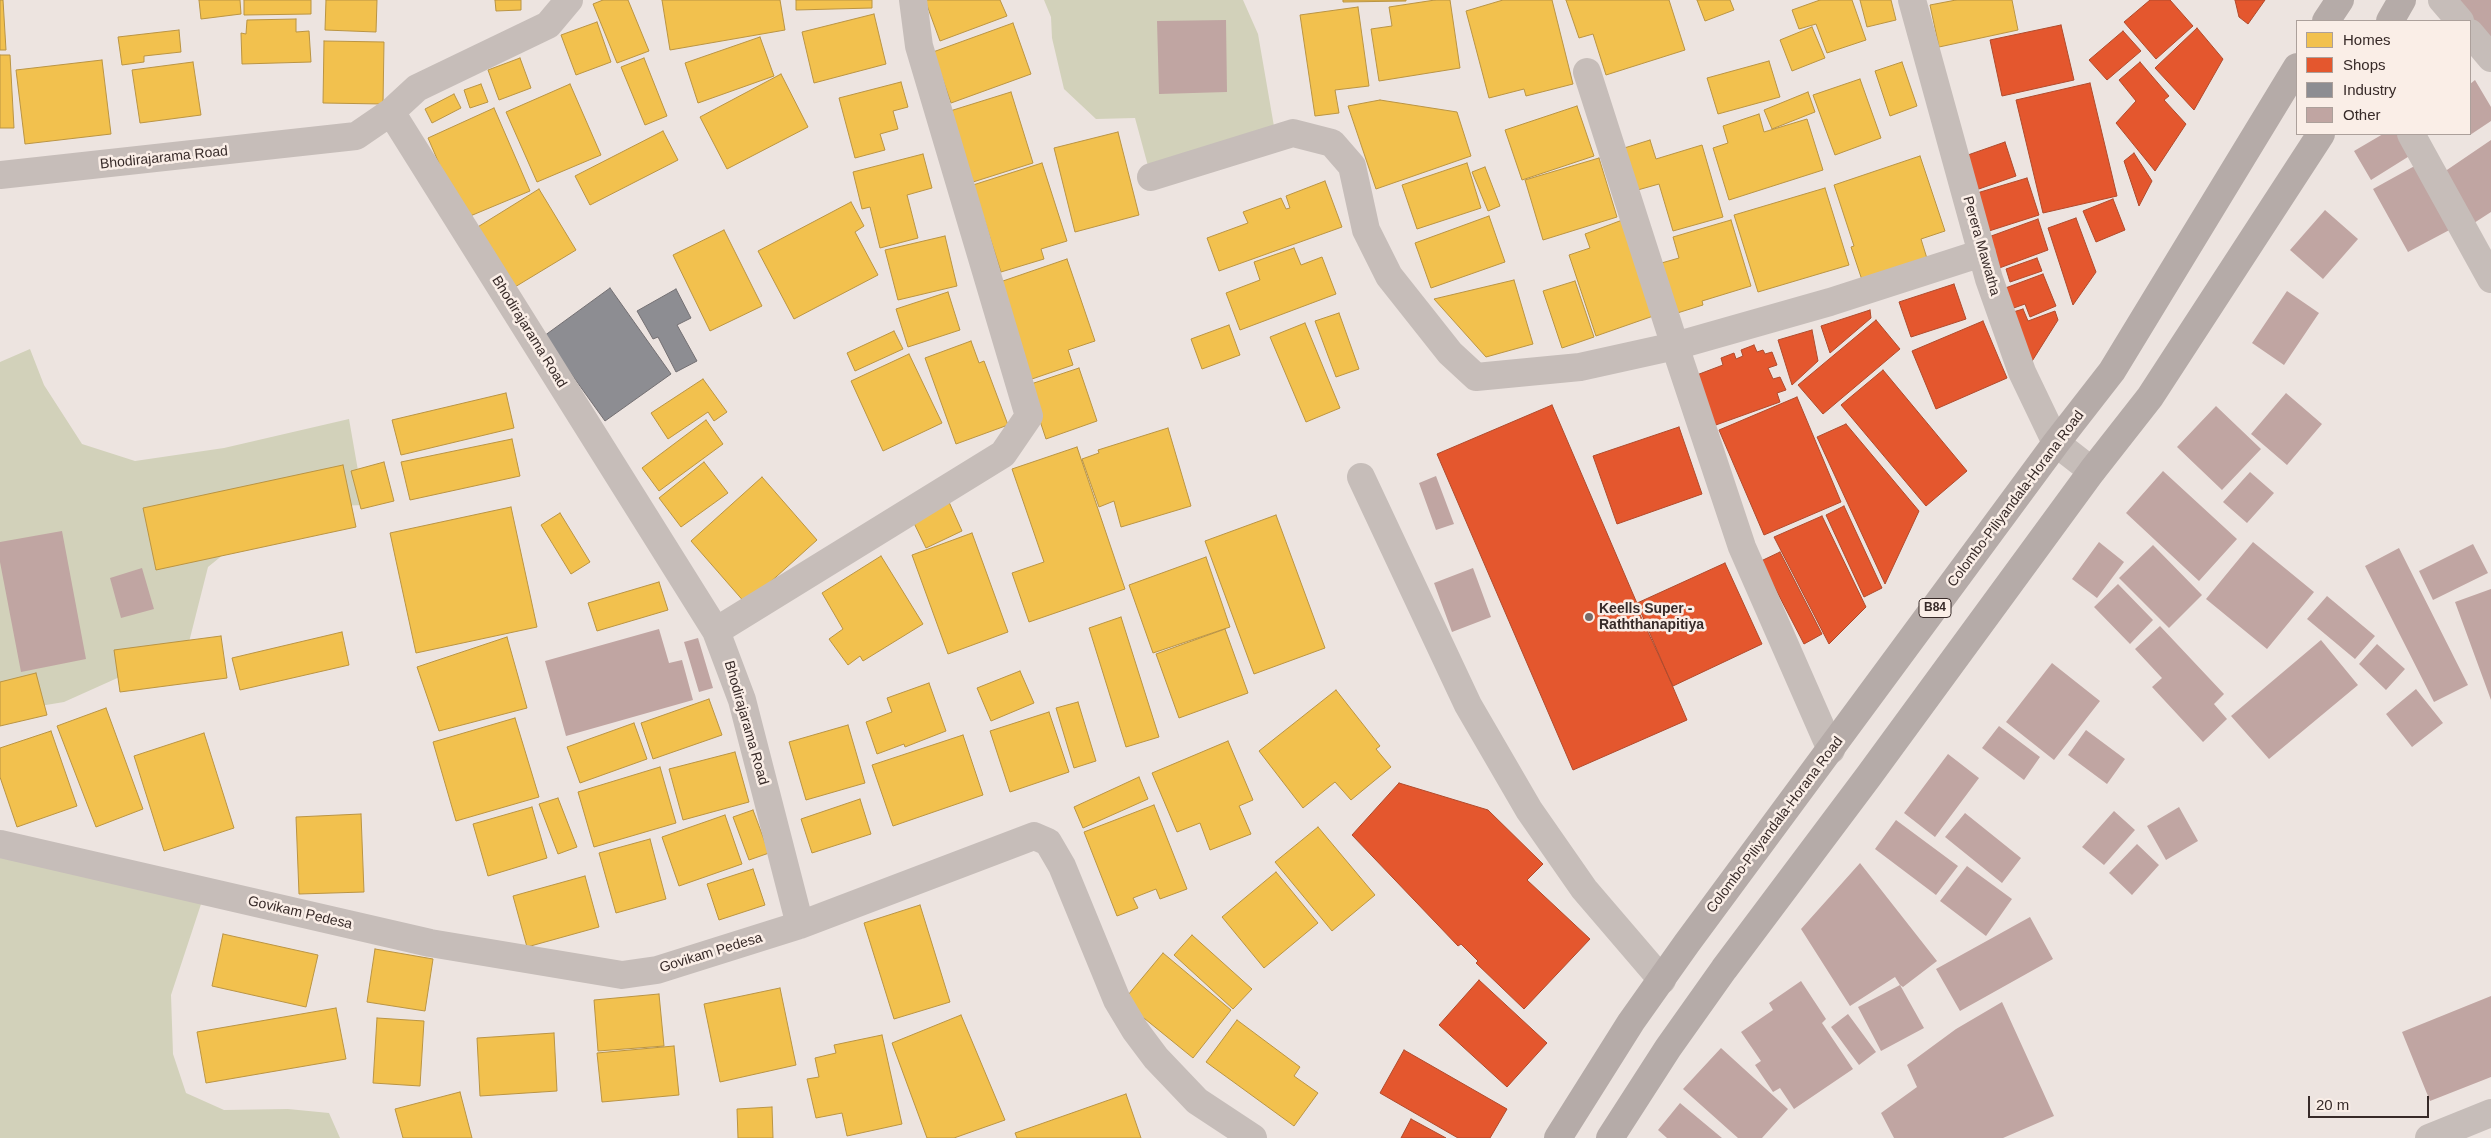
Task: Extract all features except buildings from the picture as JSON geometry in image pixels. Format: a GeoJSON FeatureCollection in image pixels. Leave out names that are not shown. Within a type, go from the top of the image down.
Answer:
{"type":"FeatureCollection","features":[{"type":"Feature","properties":{"kind":"main road"},"geometry":{"type":"LineString","coordinates":[[2327,20],[2340,0]]}},
{"type":"Feature","properties":{"kind":"main road"},"geometry":{"type":"LineString","coordinates":[[2391,20],[2402,0]]}},
{"type":"Feature","properties":{"kind":"main road","name":"Colombo-Piliyandala-Horana Road"},"geometry":{"type":"LineString","coordinates":[[1558,1138],[1631,1022],[1686,943],[1831,750],[2056,443],[2112,371],[2296,69]]}},
{"type":"Feature","properties":{"kind":"main road"},"geometry":{"type":"LineString","coordinates":[[1610,1138],[1724,969],[1868,777],[2092,471],[2150,397],[2320,135]]}},
{"type":"Feature","properties":{"kind":"street"},"geometry":{"type":"LineString","coordinates":[[391,112],[417,88],[548,25],[569,0]]}},
{"type":"Feature","properties":{"kind":"street"},"geometry":{"type":"LineString","coordinates":[[716,631],[1003,454],[1030,416],[919,46],[913,0]]}},
{"type":"Feature","properties":{"kind":"street","name":"Perera Mawatha"},"geometry":{"type":"LineString","coordinates":[[1912,0],[1982,253],[2022,372],[2056,443],[2092,471]]}},
{"type":"Feature","properties":{"kind":"street"},"geometry":{"type":"LineString","coordinates":[[2442,0],[2459,20]]}},
{"type":"Feature","properties":{"kind":"street"},"geometry":{"type":"LineString","coordinates":[[2471,34],[2491,58]]}},
{"type":"Feature","properties":{"kind":"street"},"geometry":{"type":"LineString","coordinates":[[1588,72],[1675,346],[1742,547],[1831,750]]}},
{"type":"Feature","properties":{"kind":"street","name":"Bhodirajarama Road"},"geometry":{"type":"LineString","coordinates":[[0,175],[356,136],[391,112],[716,631],[742,700],[800,925]]}},
{"type":"Feature","properties":{"kind":"street"},"geometry":{"type":"LineString","coordinates":[[1151,177],[1294,133],[1332,143],[1352,166],[1366,230],[1389,276],[1450,353],[1476,377],[1580,368],[1675,346],[1830,302],[1982,253]]}},
{"type":"Feature","properties":{"kind":"street"},"geometry":{"type":"LineString","coordinates":[[2412,135],[2491,279]]}},
{"type":"Feature","properties":{"kind":"street"},"geometry":{"type":"LineString","coordinates":[[1362,477],[1468,705],[1529,810],[1584,889],[1662,980]]}},
{"type":"Feature","properties":{"kind":"street","name":"Govikam Pedesa"},"geometry":{"type":"LineString","coordinates":[[0,844],[430,943],[622,975],[658,970],[800,925],[1034,836],[1048,842],[1062,866],[1117,1000],[1135,1030],[1156,1058],[1197,1101],[1253,1138]]}},
{"type":"Feature","properties":{"kind":"street"},"geometry":{"type":"LineString","coordinates":[[2429,1138],[2491,1113]]}},
{"type":"Feature","properties":{"kind":"green space"},"geometry":{"type":"Polygon","coordinates":[[[1044,0],[1243,0],[1258,34],[1276,138],[1151,177],[1135,118],[1096,119],[1064,89],[1052,38],[1051,17],[1044,0]]]}},
{"type":"Feature","properties":{"kind":"green space"},"geometry":{"type":"Polygon","coordinates":[[[30,349],[44,385],[82,444],[135,461],[224,448],[349,419],[364,505],[281,508],[208,567],[189,642],[187,684],[133,671],[64,702],[34,707],[0,709],[0,362],[30,349]]]}},
{"type":"Feature","properties":{"kind":"green space"},"geometry":{"type":"Polygon","coordinates":[[[0,844],[205,892],[171,995],[173,1054],[186,1093],[224,1110],[288,1109],[329,1113],[340,1138],[0,1138],[0,844]]]}},
{"type":"Feature","properties":{"kind":"place","name":"Keells Super - Raththanapitiya"},"geometry":{"type":"Point","coordinates":[1589,617]}}]}
